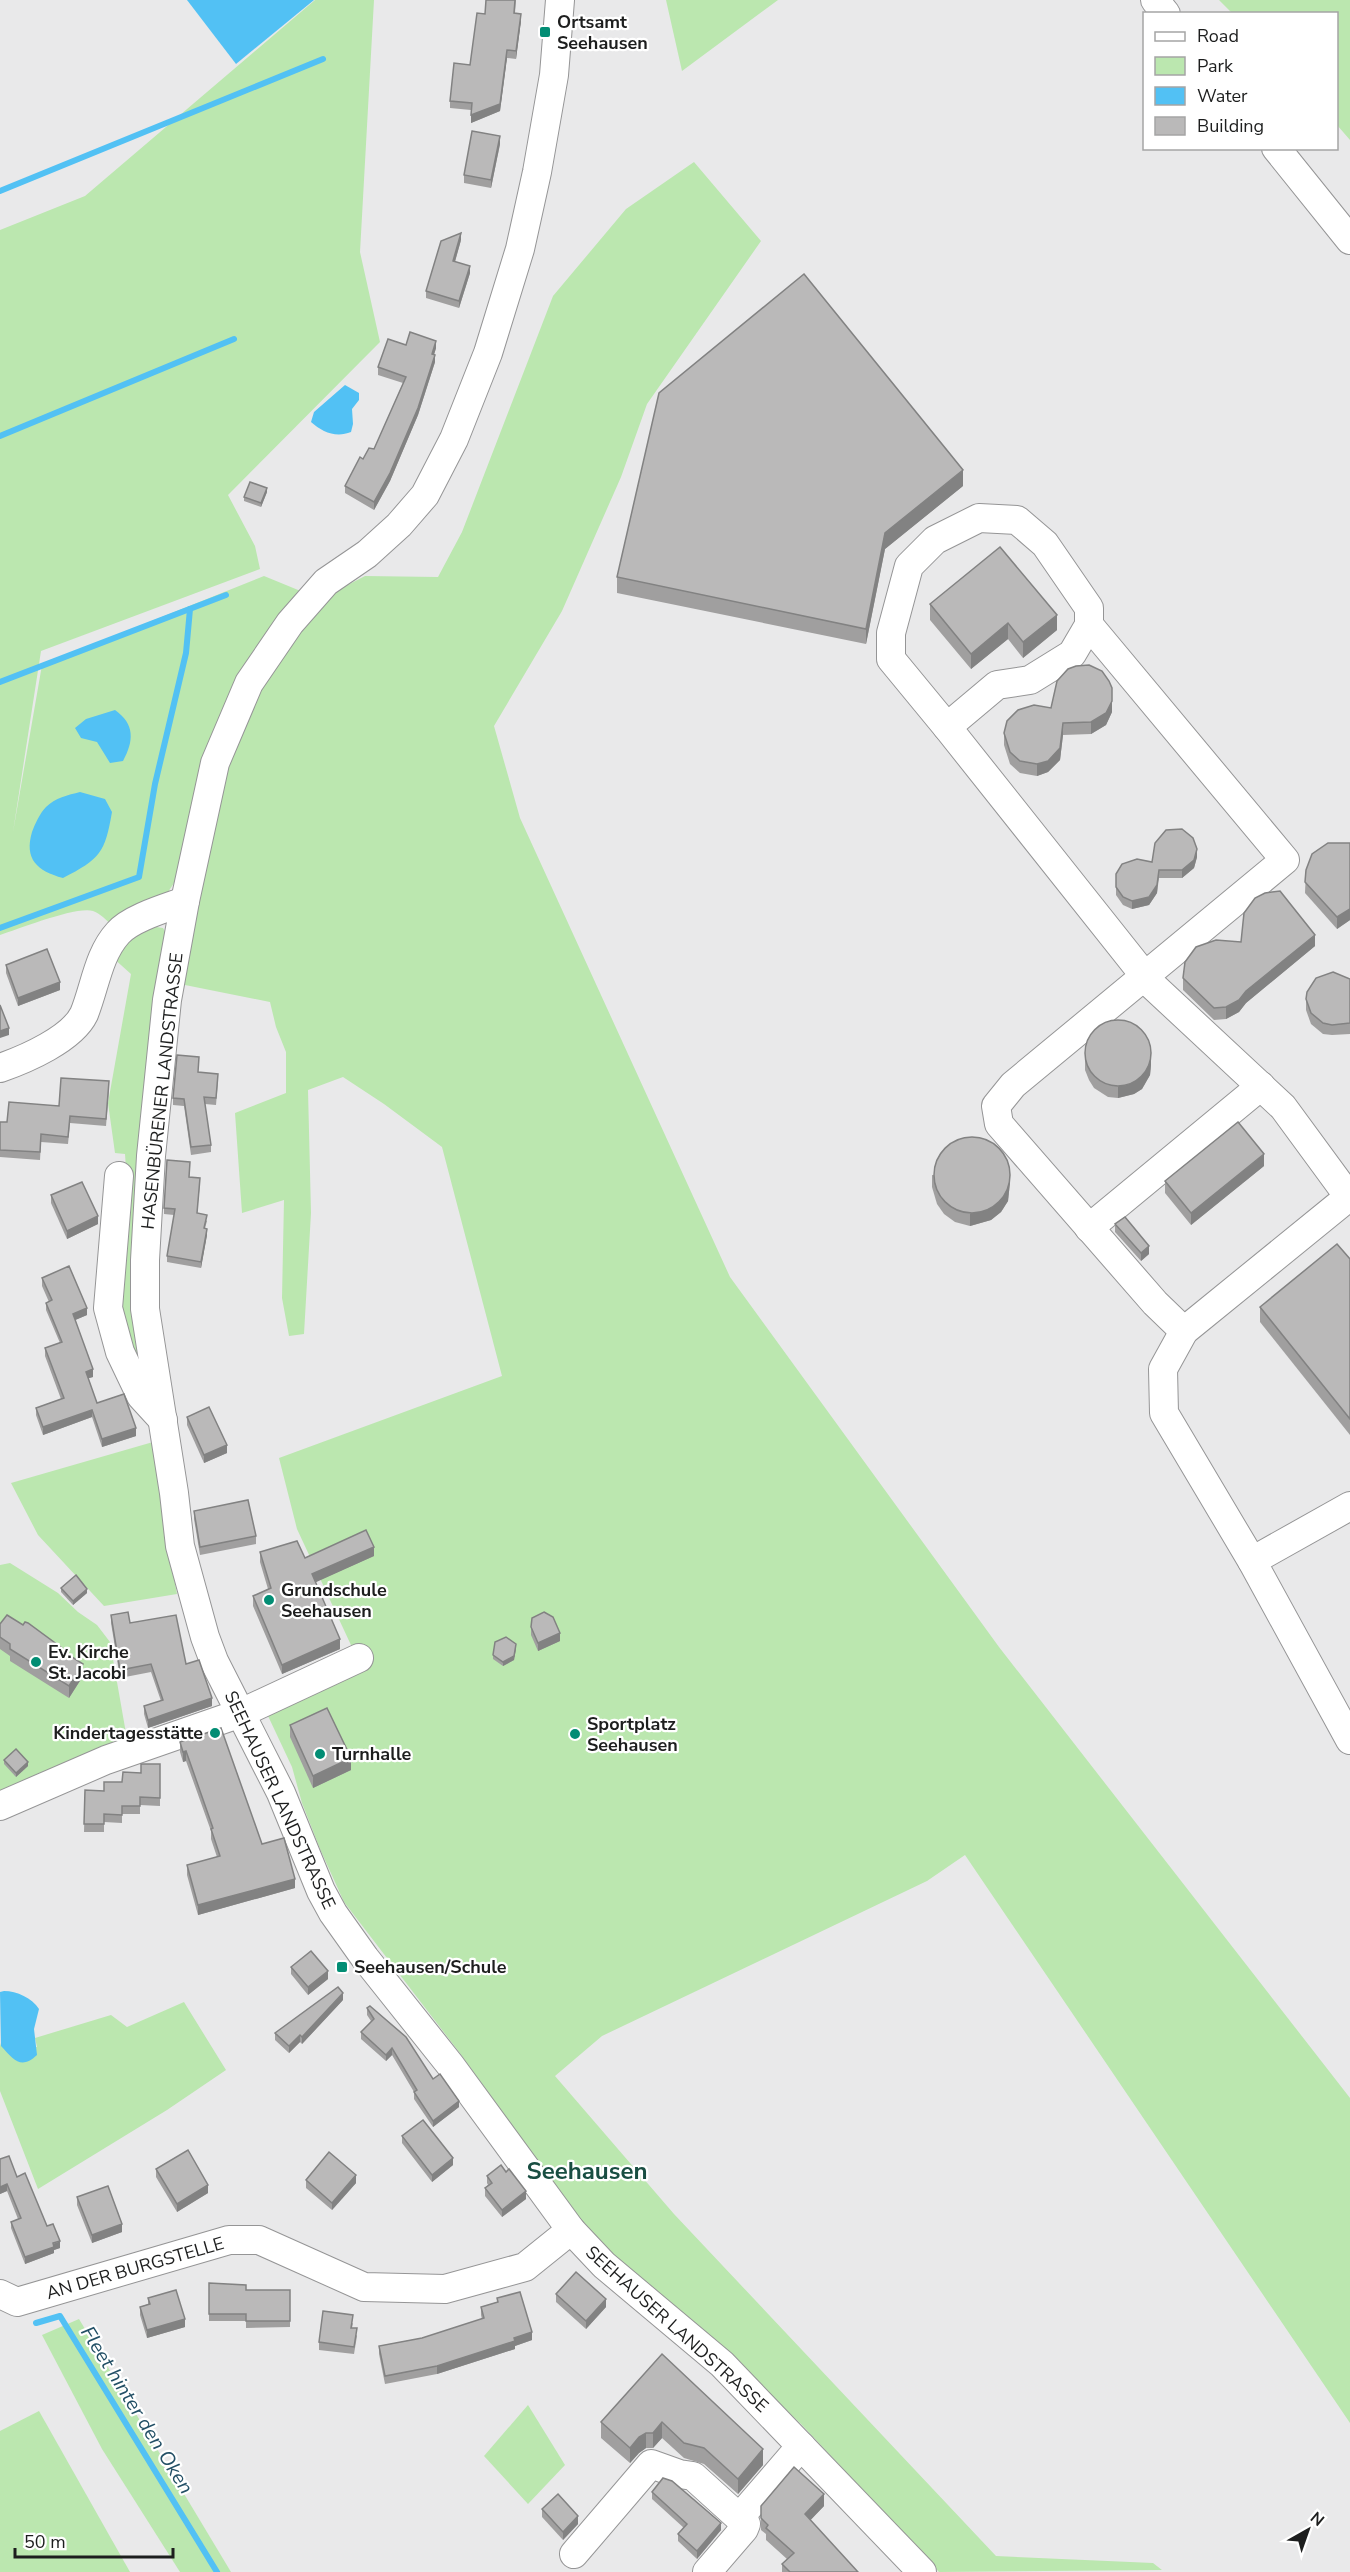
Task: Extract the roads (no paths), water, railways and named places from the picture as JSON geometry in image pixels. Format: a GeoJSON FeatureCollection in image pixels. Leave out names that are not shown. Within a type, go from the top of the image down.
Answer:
{"type":"FeatureCollection","features":[{"type":"Feature","properties":{"kind":"street","name":"HASENBÜRENER LANDSTRASSE"},"geometry":{"type":"LineString","coordinates":[[174,1493],[145,1309],[145,1260],[167,1000],[184,902],[215,763],[249,683],[290,623],[326,582],[367,554],[399,525],[425,495],[454,439],[488,353],[520,249],[537,172],[554,75],[560,0]]}},
{"type":"Feature","properties":{"kind":"street"},"geometry":{"type":"LineString","coordinates":[[1155,0],[1164,12]]}},
{"type":"Feature","properties":{"kind":"street"},"geometry":{"type":"LineString","coordinates":[[1278,150],[1350,240]]}},
{"type":"Feature","properties":{"kind":"street"},"geometry":{"type":"LineString","coordinates":[[947,727],[997,685],[1030,680],[1072,654],[1089,625],[1089,608],[1046,544],[1017,520],[979,518],[935,540],[909,566],[891,633],[891,659],[1145,977],[1283,1107],[1350,1197],[1184,1331],[1163,1369],[1164,1413],[1252,1562],[1350,1740]]}},
{"type":"Feature","properties":{"kind":"street"},"geometry":{"type":"LineString","coordinates":[[1089,625],[1285,860],[1013,1085],[996,1106],[999,1124],[1155,1303],[1184,1331]]}},
{"type":"Feature","properties":{"kind":"street"},"geometry":{"type":"LineString","coordinates":[[0,1068],[69,1034],[83,1015],[103,959],[119,931],[152,913],[184,902]]}},
{"type":"Feature","properties":{"kind":"street"},"geometry":{"type":"LineString","coordinates":[[1089,1228],[1261,1086]]}},
{"type":"Feature","properties":{"kind":"street"},"geometry":{"type":"LineString","coordinates":[[119,1176],[108,1308],[120,1352],[141,1396],[164,1420]]}},
{"type":"Feature","properties":{"kind":"street","name":"SEEHAUSER LANDSTRASSE"},"geometry":{"type":"LineString","coordinates":[[174,1493],[180,1546],[205,1637],[281,1792],[321,1891],[333,1913],[365,1958],[451,2066],[571,2230],[604,2265],[722,2364],[922,2572]]}},
{"type":"Feature","properties":{"kind":"street"},"geometry":{"type":"LineString","coordinates":[[1252,1562],[1350,1506]]}},
{"type":"Feature","properties":{"kind":"street"},"geometry":{"type":"LineString","coordinates":[[0,1806],[106,1760],[241,1713],[359,1658]]}},
{"type":"Feature","properties":{"kind":"street","name":"AN DER BURGSTELLE"},"geometry":{"type":"LineString","coordinates":[[0,2294],[17,2302],[229,2240],[259,2240],[364,2287],[445,2289],[525,2267],[571,2230]]}},
{"type":"Feature","properties":{"kind":"street"},"geometry":{"type":"LineString","coordinates":[[739,2518],[801,2446]]}},
{"type":"Feature","properties":{"kind":"street"},"geometry":{"type":"LineString","coordinates":[[574,2554],[651,2464],[679,2474],[693,2476],[746,2524],[707,2572]]}},
{"type":"Feature","properties":{"kind":"water"},"geometry":{"type":"Polygon","coordinates":[[[187,0],[314,0],[236,64],[187,0]]]}},
{"type":"Feature","properties":{"kind":"water"},"geometry":{"type":"Polygon","coordinates":[[[345,385],[359,393],[359,400],[352,409],[351,432],[335,434],[320,429],[311,422],[314,412],[345,385]]]}},
{"type":"Feature","properties":{"kind":"water"},"geometry":{"type":"Polygon","coordinates":[[[115,710],[126,721],[131,740],[123,761],[110,763],[97,742],[81,738],[75,728],[86,719],[115,710]]]}},
{"type":"Feature","properties":{"kind":"water"},"geometry":{"type":"Polygon","coordinates":[[[80,792],[105,799],[112,812],[107,837],[99,853],[93,860],[63,878],[46,872],[35,862],[31,857],[30,841],[36,822],[46,807],[58,799],[80,792]]]}},
{"type":"Feature","properties":{"kind":"water"},"geometry":{"type":"Polygon","coordinates":[[[0,1992],[24,1996],[39,2009],[34,2029],[37,2055],[26,2062],[14,2059],[1,2046],[0,1992]]]}},
{"type":"Feature","properties":{"kind":"waterway"},"geometry":{"type":"LineString","coordinates":[[0,191],[323,59]]}},
{"type":"Feature","properties":{"kind":"waterway"},"geometry":{"type":"LineString","coordinates":[[0,436],[234,339]]}},
{"type":"Feature","properties":{"kind":"waterway"},"geometry":{"type":"LineString","coordinates":[[0,682],[226,595]]}},
{"type":"Feature","properties":{"kind":"waterway"},"geometry":{"type":"LineString","coordinates":[[0,928],[139,877],[155,784],[186,653],[190,609]]}},
{"type":"Feature","properties":{"kind":"waterway","name":"Fleet hinter den Oken"},"geometry":{"type":"LineString","coordinates":[[36,2323],[60,2316],[217,2572]]}},
{"type":"Feature","properties":{"kind":"place","name":"Ortsamt Seehausen"},"geometry":{"type":"Point","coordinates":[545,32]}},
{"type":"Feature","properties":{"kind":"place","name":"Grundschule Seehausen"},"geometry":{"type":"Point","coordinates":[269,1600]}},
{"type":"Feature","properties":{"kind":"place","name":"Ev. Kirche St. Jacobi"},"geometry":{"type":"Point","coordinates":[36,1662]}},
{"type":"Feature","properties":{"kind":"place","name":"Kindertagesstätte"},"geometry":{"type":"Point","coordinates":[215,1733]}},
{"type":"Feature","properties":{"kind":"place","name":"Sportplatz Seehausen"},"geometry":{"type":"Point","coordinates":[575,1734]}},
{"type":"Feature","properties":{"kind":"place","name":"Turnhalle"},"geometry":{"type":"Point","coordinates":[320,1754]}},
{"type":"Feature","properties":{"kind":"place","name":"Seehausen/Schule"},"geometry":{"type":"Point","coordinates":[342,1967]}},
{"type":"Feature","properties":{"kind":"district","name":"Seehausen"},"geometry":{"type":"Point","coordinates":[587,2171]}}]}
